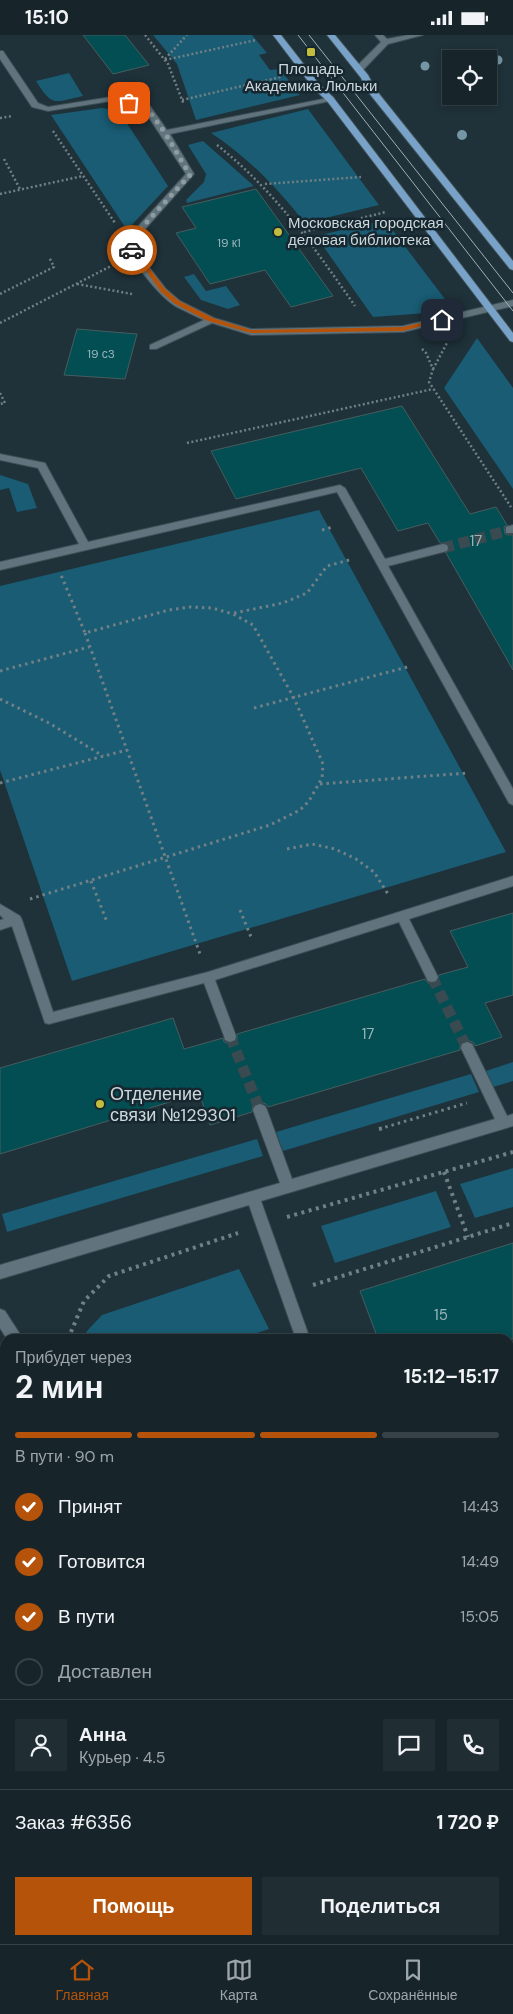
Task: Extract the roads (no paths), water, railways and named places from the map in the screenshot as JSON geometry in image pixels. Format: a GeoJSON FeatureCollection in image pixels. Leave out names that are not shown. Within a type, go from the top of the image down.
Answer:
{"type":"FeatureCollection","features":[{"type":"Feature","properties":{"kind":"main road"},"geometry":{"type":"LineString","coordinates":[[277,35],[317,87],[330,99],[490,309],[512,335]]}},
{"type":"Feature","properties":{"kind":"main road"},"geometry":{"type":"LineString","coordinates":[[331,35],[359,69],[372,91],[513,267]]}},
{"type":"Feature","properties":{"kind":"street"},"geometry":{"type":"LineString","coordinates":[[380,35],[385,42]]}},
{"type":"Feature","properties":{"kind":"street"},"geometry":{"type":"LineString","coordinates":[[359,69],[385,42],[419,35]]}},
{"type":"Feature","properties":{"kind":"street"},"geometry":{"type":"LineString","coordinates":[[0,53],[35,105],[48,109],[111,99],[147,108],[165,133],[190,175],[134,236],[130,245],[134,255],[163,291],[177,303],[210,320],[251,332],[394,329],[513,303]]}},
{"type":"Feature","properties":{"kind":"street"},"geometry":{"type":"LineString","coordinates":[[165,133],[330,99]]}},
{"type":"Feature","properties":{"kind":"street"},"geometry":{"type":"LineString","coordinates":[[153,347],[210,320]]}},
{"type":"Feature","properties":{"kind":"street"},"geometry":{"type":"LineString","coordinates":[[0,457],[42,465],[85,547]]}},
{"type":"Feature","properties":{"kind":"street"},"geometry":{"type":"LineString","coordinates":[[0,566],[340,487],[381,564],[507,784],[513,799]]}},
{"type":"Feature","properties":{"kind":"street"},"geometry":{"type":"LineString","coordinates":[[381,564],[443,548]]}},
{"type":"Feature","properties":{"kind":"street"},"geometry":{"type":"LineString","coordinates":[[0,909],[16,920],[49,1019],[208,977],[513,881]]}},
{"type":"Feature","properties":{"kind":"street"},"geometry":{"type":"LineString","coordinates":[[402,915],[432,977]]}},
{"type":"Feature","properties":{"kind":"street"},"geometry":{"type":"LineString","coordinates":[[0,925],[16,920]]}},
{"type":"Feature","properties":{"kind":"street"},"geometry":{"type":"LineString","coordinates":[[208,977],[230,1036]]}},
{"type":"Feature","properties":{"kind":"street"},"geometry":{"type":"LineString","coordinates":[[0,1272],[508,1122],[467,1048]]}},
{"type":"Feature","properties":{"kind":"street"},"geometry":{"type":"LineString","coordinates":[[260,1110],[288,1186]]}},
{"type":"Feature","properties":{"kind":"street"},"geometry":{"type":"LineString","coordinates":[[253,1197],[301,1334]]}},
{"type":"Feature","properties":{"kind":"street"},"geometry":{"type":"LineString","coordinates":[[0,1316],[13,1334]]}},
{"type":"Feature","properties":{"kind":"tunnel"},"geometry":{"type":"LineString","coordinates":[[443,548],[510,530]]}},
{"type":"Feature","properties":{"kind":"tunnel"},"geometry":{"type":"LineString","coordinates":[[432,977],[467,1048]]}},
{"type":"Feature","properties":{"kind":"tunnel"},"geometry":{"type":"LineString","coordinates":[[230,1036],[260,1110]]}},
{"type":"Feature","properties":{"kind":"tram line"},"geometry":{"type":"LineString","coordinates":[[298,35],[513,311]]}},
{"type":"Feature","properties":{"kind":"tram line"},"geometry":{"type":"LineString","coordinates":[[309,35],[513,293]]}},
{"type":"Feature","properties":{"kind":"place","name":"Площадь Академика Люльки"},"geometry":{"type":"Point","coordinates":[311,52]}},
{"type":"Feature","properties":{"kind":"place","name":"Московская городская деловая библиотека"},"geometry":{"type":"Point","coordinates":[278,232]}},
{"type":"Feature","properties":{"kind":"place","name":"Отделение связи №129301"},"geometry":{"type":"Point","coordinates":[100,1104]}}]}
